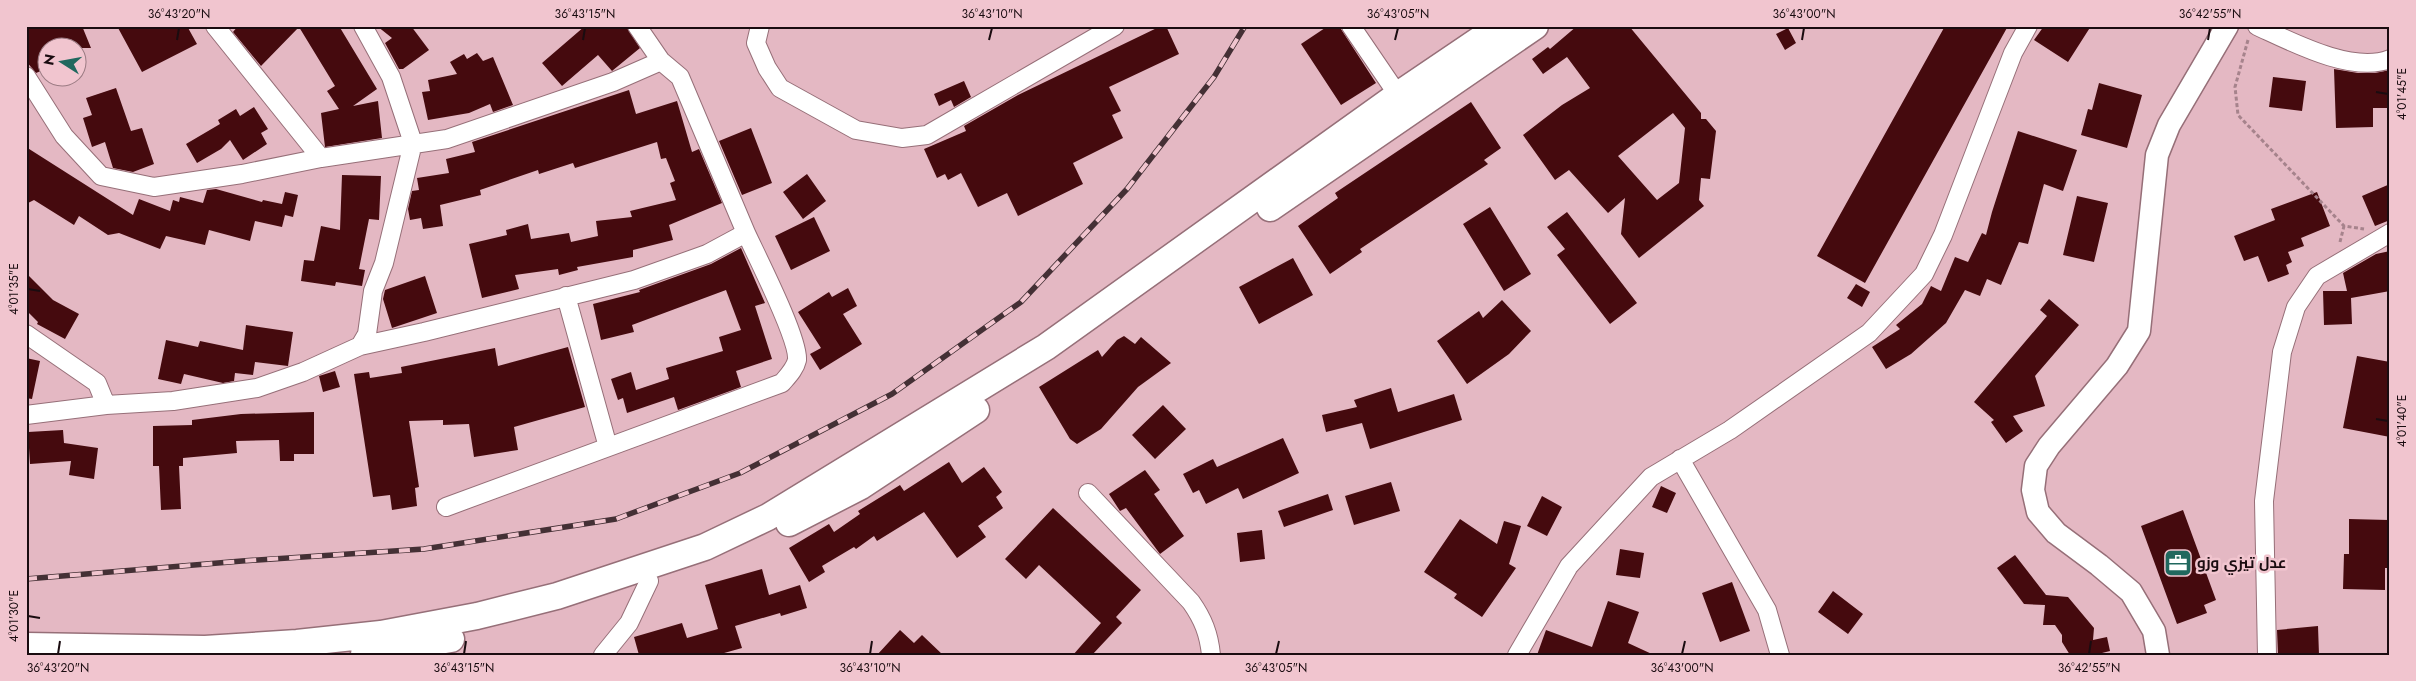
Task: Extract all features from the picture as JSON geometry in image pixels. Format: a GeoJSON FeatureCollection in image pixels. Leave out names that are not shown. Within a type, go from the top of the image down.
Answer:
{"type":"FeatureCollection","features":[{"type":"Feature","properties":{"kind":"highway"},"geometry":{"type":"LineString","coordinates":[[26,646],[204,649],[297,643],[381,634],[477,616],[557,596],[705,547],[768,517],[1046,347],[1398,95],[1500,26]]}},
{"type":"Feature","properties":{"kind":"highway"},"geometry":{"type":"LineString","coordinates":[[358,655],[405,648],[548,617],[749,543],[861,486],[975,411],[1535,26]]}},
{"type":"Feature","properties":{"kind":"main road"},"geometry":{"type":"LineString","coordinates":[[2158,655],[2154,630],[2131,592],[2099,564],[2056,533],[2038,512],[2033,490],[2036,466],[2049,446],[2117,366],[2139,331],[2157,155],[2169,125],[2227,26]]}},
{"type":"Feature","properties":{"kind":"street"},"geometry":{"type":"LineString","coordinates":[[360,346],[367,334],[373,291],[384,263],[413,143],[392,77],[363,26]]}},
{"type":"Feature","properties":{"kind":"street"},"geometry":{"type":"LineString","coordinates":[[446,507],[782,383],[792,372],[797,360],[794,339],[746,233],[680,77],[661,61],[637,26]]}},
{"type":"Feature","properties":{"kind":"street"},"geometry":{"type":"LineString","coordinates":[[760,26],[756,43],[767,68],[780,88],[856,130],[902,138],[927,135],[1115,26]]}},
{"type":"Feature","properties":{"kind":"street"},"geometry":{"type":"LineString","coordinates":[[1351,26],[1398,95]]}},
{"type":"Feature","properties":{"kind":"street"},"geometry":{"type":"LineString","coordinates":[[1516,655],[1569,566],[1650,477],[1730,430],[1869,333],[1924,274],[1943,234],[2013,53],[2028,26]]}},
{"type":"Feature","properties":{"kind":"street"},"geometry":{"type":"LineString","coordinates":[[218,27],[321,158]]}},
{"type":"Feature","properties":{"kind":"street"},"geometry":{"type":"LineString","coordinates":[[2254,31],[2293,42],[2348,62],[2381,62],[2390,59]]}},
{"type":"Feature","properties":{"kind":"street"},"geometry":{"type":"LineString","coordinates":[[26,76],[64,136],[101,176],[154,186],[242,174],[321,158],[447,139],[613,82],[661,61]]}},
{"type":"Feature","properties":{"kind":"street"},"geometry":{"type":"LineString","coordinates":[[26,415],[106,405],[173,401],[257,388],[303,372],[360,346],[634,280],[698,257],[746,233]]}},
{"type":"Feature","properties":{"kind":"street"},"geometry":{"type":"LineString","coordinates":[[2268,655],[2264,502],[2282,352],[2296,307],[2318,276],[2390,233]]}},
{"type":"Feature","properties":{"kind":"street"},"geometry":{"type":"LineString","coordinates":[[566,296],[608,447]]}},
{"type":"Feature","properties":{"kind":"street"},"geometry":{"type":"LineString","coordinates":[[26,334],[96,383],[106,405]]}},
{"type":"Feature","properties":{"kind":"street"},"geometry":{"type":"LineString","coordinates":[[1680,460],[1767,610],[1780,655]]}},
{"type":"Feature","properties":{"kind":"street"},"geometry":{"type":"LineString","coordinates":[[1088,492],[1191,602],[1202,618],[1209,637],[1212,655]]}},
{"type":"Feature","properties":{"kind":"street"},"geometry":{"type":"LineString","coordinates":[[603,655],[629,623],[649,581]]}},
{"type":"Feature","properties":{"kind":"path"},"geometry":{"type":"LineString","coordinates":[[2254,31],[2235,87],[2238,115],[2344,226],[2371,230]]}},
{"type":"Feature","properties":{"kind":"building"},"geometry":{"type":"Polygon","coordinates":[[[26,26],[82,26],[87,38],[38,38],[38,72],[36,73],[26,61],[26,26]]]}},
{"type":"Feature","properties":{"kind":"building"},"geometry":{"type":"Polygon","coordinates":[[[117,26],[187,26],[197,44],[142,72],[117,26]]]}},
{"type":"Feature","properties":{"kind":"building"},"geometry":{"type":"Polygon","coordinates":[[[238,26],[339,26],[377,89],[353,106],[378,101],[382,138],[325,147],[321,113],[339,109],[327,91],[335,86],[299,27],[261,66],[233,32],[238,26]]]}},
{"type":"Feature","properties":{"kind":"building"},"geometry":{"type":"Polygon","coordinates":[[[377,26],[411,26],[429,50],[403,69],[399,69],[385,43],[392,38],[377,26]]]}},
{"type":"Feature","properties":{"kind":"building"},"geometry":{"type":"Polygon","coordinates":[[[585,26],[626,26],[640,48],[612,71],[598,55],[562,86],[542,63],[585,26]]]}},
{"type":"Feature","properties":{"kind":"building"},"geometry":{"type":"Polygon","coordinates":[[[1161,26],[1166,26],[1179,54],[1109,87],[1121,111],[1112,115],[1123,138],[1073,163],[1083,184],[1018,216],[1007,193],[978,207],[961,173],[948,180],[945,174],[937,178],[924,149],[966,131],[964,126],[1018,95],[1161,26]]]}},
{"type":"Feature","properties":{"kind":"building"},"geometry":{"type":"Polygon","coordinates":[[[1328,26],[1339,26],[1376,83],[1341,105],[1301,44],[1328,26]]]}},
{"type":"Feature","properties":{"kind":"building"},"geometry":{"type":"Polygon","coordinates":[[[1577,26],[1629,26],[1701,113],[1701,119],[1706,119],[1716,131],[1710,179],[1701,178],[1699,200],[1704,206],[1639,258],[1621,234],[1625,198],[1608,213],[1569,170],[1555,180],[1523,135],[1562,105],[1590,88],[1567,57],[1543,74],[1532,59],[1548,47],[1550,49],[1577,26]],[[1673,113],[1618,156],[1657,200],[1679,183],[1685,128],[1673,113]]]}},
{"type":"Feature","properties":{"kind":"building"},"geometry":{"type":"Polygon","coordinates":[[[1945,26],[2008,26],[1865,283],[1817,256],[1945,26]]]}},
{"type":"Feature","properties":{"kind":"building"},"geometry":{"type":"Polygon","coordinates":[[[2044,26],[2091,26],[2068,62],[2034,40],[2044,26]]]}},
{"type":"Feature","properties":{"kind":"building"},"geometry":{"type":"Polygon","coordinates":[[[1788,28],[1796,43],[1785,50],[1776,34],[1788,28]]]}},
{"type":"Feature","properties":{"kind":"building"},"geometry":{"type":"Polygon","coordinates":[[[477,53],[483,61],[493,57],[513,105],[493,112],[490,104],[469,113],[428,120],[422,92],[430,91],[428,80],[457,74],[450,62],[464,54],[467,59],[477,53]]]}},
{"type":"Feature","properties":{"kind":"building"},"geometry":{"type":"Polygon","coordinates":[[[2334,69],[2358,73],[2375,73],[2390,70],[2390,108],[2373,108],[2373,127],[2336,128],[2334,69]]]}},
{"type":"Feature","properties":{"kind":"building"},"geometry":{"type":"Polygon","coordinates":[[[2273,77],[2306,81],[2302,111],[2269,107],[2273,77]]]}},
{"type":"Feature","properties":{"kind":"building"},"geometry":{"type":"Polygon","coordinates":[[[964,81],[971,97],[954,107],[951,100],[939,106],[934,94],[964,81]]]}},
{"type":"Feature","properties":{"kind":"building"},"geometry":{"type":"Polygon","coordinates":[[[2099,83],[2142,95],[2127,148],[2081,135],[2088,109],[2092,110],[2099,83]]]}},
{"type":"Feature","properties":{"kind":"building"},"geometry":{"type":"Polygon","coordinates":[[[116,88],[131,131],[142,128],[154,164],[133,172],[113,168],[105,142],[92,147],[83,118],[92,115],[86,98],[116,88]]]}},
{"type":"Feature","properties":{"kind":"building"},"geometry":{"type":"Polygon","coordinates":[[[629,90],[636,114],[677,101],[692,152],[699,149],[722,203],[669,225],[673,240],[633,250],[633,257],[577,267],[578,270],[559,275],[558,269],[515,275],[519,289],[482,298],[469,244],[507,235],[506,230],[528,224],[531,239],[569,233],[571,242],[598,236],[596,221],[632,217],[630,211],[676,200],[670,183],[675,181],[666,158],[661,159],[657,142],[575,168],[573,163],[539,174],[538,170],[480,190],[481,195],[440,205],[443,226],[423,229],[421,218],[410,220],[408,209],[412,191],[419,190],[417,178],[449,173],[446,159],[475,152],[472,142],[629,90]]]}},
{"type":"Feature","properties":{"kind":"building"},"geometry":{"type":"Polygon","coordinates":[[[1471,102],[1501,148],[1484,160],[1488,164],[1360,249],[1362,252],[1330,274],[1298,226],[1338,198],[1335,193],[1471,102]]]}},
{"type":"Feature","properties":{"kind":"building"},"geometry":{"type":"Polygon","coordinates":[[[254,107],[268,129],[261,133],[267,144],[243,160],[230,140],[221,149],[197,163],[186,144],[220,124],[218,120],[236,109],[240,116],[254,107]]]}},
{"type":"Feature","properties":{"kind":"building"},"geometry":{"type":"Polygon","coordinates":[[[751,128],[772,183],[742,195],[719,141],[751,128]]]}},
{"type":"Feature","properties":{"kind":"building"},"geometry":{"type":"Polygon","coordinates":[[[2018,131],[2077,150],[2063,191],[2044,184],[2028,244],[2019,242],[2001,285],[1987,279],[1980,296],[1965,290],[1946,323],[1911,354],[1886,369],[1872,347],[1900,329],[1896,325],[1922,304],[1931,286],[1941,291],[1955,257],[1968,262],[1982,233],[1986,235],[2018,131]]]}},
{"type":"Feature","properties":{"kind":"building"},"geometry":{"type":"Polygon","coordinates":[[[26,147],[133,215],[139,199],[170,211],[173,200],[179,202],[180,197],[203,203],[207,190],[216,189],[262,202],[263,200],[282,204],[285,192],[298,195],[293,217],[285,215],[282,227],[255,221],[250,241],[209,230],[205,245],[166,236],[160,249],[119,233],[108,235],[79,216],[74,225],[34,200],[26,204],[26,147]]]}},
{"type":"Feature","properties":{"kind":"building"},"geometry":{"type":"Polygon","coordinates":[[[807,174],[826,201],[803,219],[783,192],[807,174]]]}},
{"type":"Feature","properties":{"kind":"building"},"geometry":{"type":"Polygon","coordinates":[[[342,175],[381,176],[379,220],[369,219],[359,269],[365,270],[362,286],[336,282],[335,286],[301,281],[304,260],[314,261],[321,226],[340,230],[342,175]]]}},
{"type":"Feature","properties":{"kind":"building"},"geometry":{"type":"Polygon","coordinates":[[[2390,184],[2390,220],[2375,226],[2362,196],[2390,184]]]}},
{"type":"Feature","properties":{"kind":"building"},"geometry":{"type":"Polygon","coordinates":[[[2317,192],[2330,226],[2301,238],[2304,246],[2288,252],[2292,262],[2286,265],[2289,274],[2268,282],[2258,256],[2244,261],[2234,236],[2275,220],[2271,209],[2317,192]]]}},
{"type":"Feature","properties":{"kind":"building"},"geometry":{"type":"Polygon","coordinates":[[[2077,196],[2108,203],[2094,262],[2063,255],[2077,196]]]}},
{"type":"Feature","properties":{"kind":"building"},"geometry":{"type":"Polygon","coordinates":[[[1490,207],[1531,274],[1504,291],[1463,224],[1490,207]]]}},
{"type":"Feature","properties":{"kind":"building"},"geometry":{"type":"Polygon","coordinates":[[[1567,212],[1637,303],[1610,324],[1557,255],[1565,249],[1547,227],[1567,212]]]}},
{"type":"Feature","properties":{"kind":"building"},"geometry":{"type":"Polygon","coordinates":[[[814,217],[830,251],[791,270],[775,236],[814,217]]]}},
{"type":"Feature","properties":{"kind":"building"},"geometry":{"type":"Polygon","coordinates":[[[741,248],[765,303],[755,306],[772,359],[736,371],[741,387],[678,410],[674,397],[627,413],[623,398],[618,400],[611,379],[631,372],[636,390],[669,379],[666,368],[723,351],[719,337],[741,330],[726,290],[632,325],[634,332],[601,340],[593,304],[640,292],[639,290],[711,264],[741,248]]]}},
{"type":"Feature","properties":{"kind":"building"},"geometry":{"type":"Polygon","coordinates":[[[2390,251],[2390,291],[2351,298],[2352,324],[2324,325],[2323,291],[2347,291],[2343,273],[2376,254],[2390,251]]]}},
{"type":"Feature","properties":{"kind":"building"},"geometry":{"type":"Polygon","coordinates":[[[1293,258],[1313,295],[1259,324],[1239,287],[1293,258]]]}},
{"type":"Feature","properties":{"kind":"building"},"geometry":{"type":"Polygon","coordinates":[[[26,273],[53,300],[79,314],[65,339],[37,324],[38,322],[26,310],[26,273]]]}},
{"type":"Feature","properties":{"kind":"building"},"geometry":{"type":"Polygon","coordinates":[[[425,276],[437,313],[392,328],[383,299],[385,290],[425,276]]]}},
{"type":"Feature","properties":{"kind":"building"},"geometry":{"type":"Polygon","coordinates":[[[1856,284],[1870,292],[1862,307],[1847,298],[1856,284]]]}},
{"type":"Feature","properties":{"kind":"building"},"geometry":{"type":"Polygon","coordinates":[[[848,288],[857,306],[843,314],[862,344],[820,370],[810,354],[821,348],[798,312],[829,292],[832,297],[848,288]]]}},
{"type":"Feature","properties":{"kind":"building"},"geometry":{"type":"Polygon","coordinates":[[[2049,299],[2079,325],[2035,376],[2045,406],[2013,416],[2023,431],[2006,443],[1991,422],[1994,420],[1974,402],[2047,316],[2040,310],[2049,299]]]}},
{"type":"Feature","properties":{"kind":"building"},"geometry":{"type":"Polygon","coordinates":[[[1502,300],[1531,331],[1509,354],[1467,384],[1437,341],[1479,311],[1483,318],[1502,300]]]}},
{"type":"Feature","properties":{"kind":"building"},"geometry":{"type":"Polygon","coordinates":[[[246,325],[293,332],[288,366],[255,362],[253,375],[235,373],[234,381],[223,383],[184,374],[181,384],[158,379],[166,340],[198,347],[200,341],[243,350],[246,325]]]}},
{"type":"Feature","properties":{"kind":"building"},"geometry":{"type":"Polygon","coordinates":[[[1124,336],[1135,344],[1141,337],[1171,363],[1138,387],[1101,429],[1077,444],[1070,439],[1039,387],[1098,350],[1102,357],[1117,340],[1124,336]]]}},
{"type":"Feature","properties":{"kind":"building"},"geometry":{"type":"Polygon","coordinates":[[[568,347],[585,407],[514,427],[518,450],[474,457],[469,424],[443,425],[443,420],[409,421],[419,487],[415,488],[417,506],[392,510],[390,495],[373,497],[354,374],[369,372],[370,378],[402,373],[401,367],[495,348],[498,366],[568,347]]]}},
{"type":"Feature","properties":{"kind":"building"},"geometry":{"type":"Polygon","coordinates":[[[2357,356],[2390,362],[2390,437],[2343,428],[2357,356]]]}},
{"type":"Feature","properties":{"kind":"building"},"geometry":{"type":"Polygon","coordinates":[[[26,358],[40,361],[32,399],[26,398],[26,358]]]}},
{"type":"Feature","properties":{"kind":"building"},"geometry":{"type":"Polygon","coordinates":[[[335,371],[340,387],[323,392],[319,376],[335,371]]]}},
{"type":"Feature","properties":{"kind":"building"},"geometry":{"type":"Polygon","coordinates":[[[1391,388],[1398,412],[1454,394],[1462,420],[1370,449],[1362,423],[1326,432],[1322,415],[1357,407],[1354,400],[1391,388]]]}},
{"type":"Feature","properties":{"kind":"building"},"geometry":{"type":"Polygon","coordinates":[[[1163,405],[1186,429],[1155,459],[1132,435],[1163,405]]]}},
{"type":"Feature","properties":{"kind":"building"},"geometry":{"type":"Polygon","coordinates":[[[314,412],[314,454],[294,454],[294,461],[280,461],[279,440],[236,441],[237,453],[183,458],[183,466],[179,466],[181,509],[161,510],[159,466],[153,466],[153,426],[192,425],[192,420],[241,414],[314,412]]]}},
{"type":"Feature","properties":{"kind":"building"},"geometry":{"type":"Polygon","coordinates":[[[63,430],[64,443],[98,448],[94,479],[69,475],[71,461],[30,464],[28,432],[63,430]]]}},
{"type":"Feature","properties":{"kind":"building"},"geometry":{"type":"Polygon","coordinates":[[[1283,438],[1299,473],[1243,499],[1238,488],[1206,504],[1199,490],[1193,493],[1183,474],[1213,459],[1217,467],[1283,438]]]}},
{"type":"Feature","properties":{"kind":"building"},"geometry":{"type":"Polygon","coordinates":[[[949,462],[962,483],[984,467],[1002,492],[996,497],[1003,508],[978,526],[986,537],[957,558],[924,512],[877,541],[874,536],[856,549],[854,547],[822,566],[825,572],[809,582],[789,548],[829,524],[834,532],[860,514],[858,511],[900,485],[904,491],[949,462]]]}},
{"type":"Feature","properties":{"kind":"building"},"geometry":{"type":"Polygon","coordinates":[[[1145,470],[1160,490],[1154,494],[1184,536],[1160,554],[1126,508],[1120,511],[1109,494],[1145,470]]]}},
{"type":"Feature","properties":{"kind":"building"},"geometry":{"type":"Polygon","coordinates":[[[1391,482],[1400,511],[1354,525],[1345,496],[1391,482]]]}},
{"type":"Feature","properties":{"kind":"building"},"geometry":{"type":"Polygon","coordinates":[[[1661,486],[1676,493],[1667,513],[1652,507],[1661,486]]]}},
{"type":"Feature","properties":{"kind":"building"},"geometry":{"type":"Polygon","coordinates":[[[1328,494],[1333,510],[1284,527],[1278,511],[1328,494]]]}},
{"type":"Feature","properties":{"kind":"building"},"geometry":{"type":"Polygon","coordinates":[[[1542,496],[1562,507],[1547,536],[1527,526],[1542,496]]]}},
{"type":"Feature","properties":{"kind":"building"},"geometry":{"type":"Polygon","coordinates":[[[1053,508],[1141,590],[1116,617],[1122,623],[1092,655],[1073,655],[1101,623],[1039,565],[1026,579],[1005,559],[1053,508]]]}},
{"type":"Feature","properties":{"kind":"building","name":"عدل تيزي وزو"},"geometry":{"type":"Polygon","coordinates":[[[2183,510],[2216,600],[2204,605],[2207,613],[2177,624],[2141,526],[2183,510]]]}},
{"type":"Feature","properties":{"kind":"building"},"geometry":{"type":"Polygon","coordinates":[[[1460,519],[1497,544],[1504,521],[1521,526],[1509,564],[1516,568],[1482,617],[1454,598],[1457,594],[1424,572],[1460,519]]]}},
{"type":"Feature","properties":{"kind":"building"},"geometry":{"type":"Polygon","coordinates":[[[2349,519],[2389,520],[2390,568],[2385,568],[2385,590],[2343,589],[2344,554],[2349,554],[2349,519]]]}},
{"type":"Feature","properties":{"kind":"building"},"geometry":{"type":"Polygon","coordinates":[[[1262,530],[1265,559],[1240,562],[1237,533],[1262,530]]]}},
{"type":"Feature","properties":{"kind":"building"},"geometry":{"type":"Polygon","coordinates":[[[1620,549],[1644,553],[1640,578],[1616,575],[1620,549]]]}},
{"type":"Feature","properties":{"kind":"building"},"geometry":{"type":"Polygon","coordinates":[[[2015,555],[2046,595],[2068,597],[2094,628],[2093,640],[2107,637],[2110,651],[2094,655],[2070,655],[2062,642],[2062,635],[2055,625],[2043,625],[2045,605],[2024,604],[1997,568],[2015,555]]]}},
{"type":"Feature","properties":{"kind":"building"},"geometry":{"type":"Polygon","coordinates":[[[762,569],[769,595],[800,585],[807,608],[781,616],[780,613],[735,626],[742,648],[717,655],[639,655],[634,637],[682,623],[687,638],[718,629],[705,585],[762,569]]]}},
{"type":"Feature","properties":{"kind":"building"},"geometry":{"type":"Polygon","coordinates":[[[1732,582],[1750,631],[1720,642],[1702,593],[1732,582]]]}},
{"type":"Feature","properties":{"kind":"building"},"geometry":{"type":"Polygon","coordinates":[[[1833,591],[1863,614],[1848,634],[1818,612],[1833,591]]]}},
{"type":"Feature","properties":{"kind":"building"},"geometry":{"type":"Polygon","coordinates":[[[1608,601],[1639,612],[1628,643],[1654,655],[1537,655],[1546,630],[1592,647],[1608,601]]]}},
{"type":"Feature","properties":{"kind":"building"},"geometry":{"type":"Polygon","coordinates":[[[2318,626],[2319,655],[2278,655],[2277,630],[2318,626]]]}},
{"type":"Feature","properties":{"kind":"building"},"geometry":{"type":"Polygon","coordinates":[[[900,630],[914,643],[922,635],[943,655],[877,655],[900,630]]]}},
{"type":"Feature","properties":{"kind":"railway"},"geometry":{"type":"LineString","coordinates":[[26,579],[242,561],[424,549],[616,519],[740,473],[892,394],[1021,302],[1127,189],[1214,77],[1245,26]]}},
{"type":"Feature","properties":{"kind":"place","name":"عدل تيزي وزو"},"geometry":{"type":"Point","coordinates":[2178,563]}}]}
